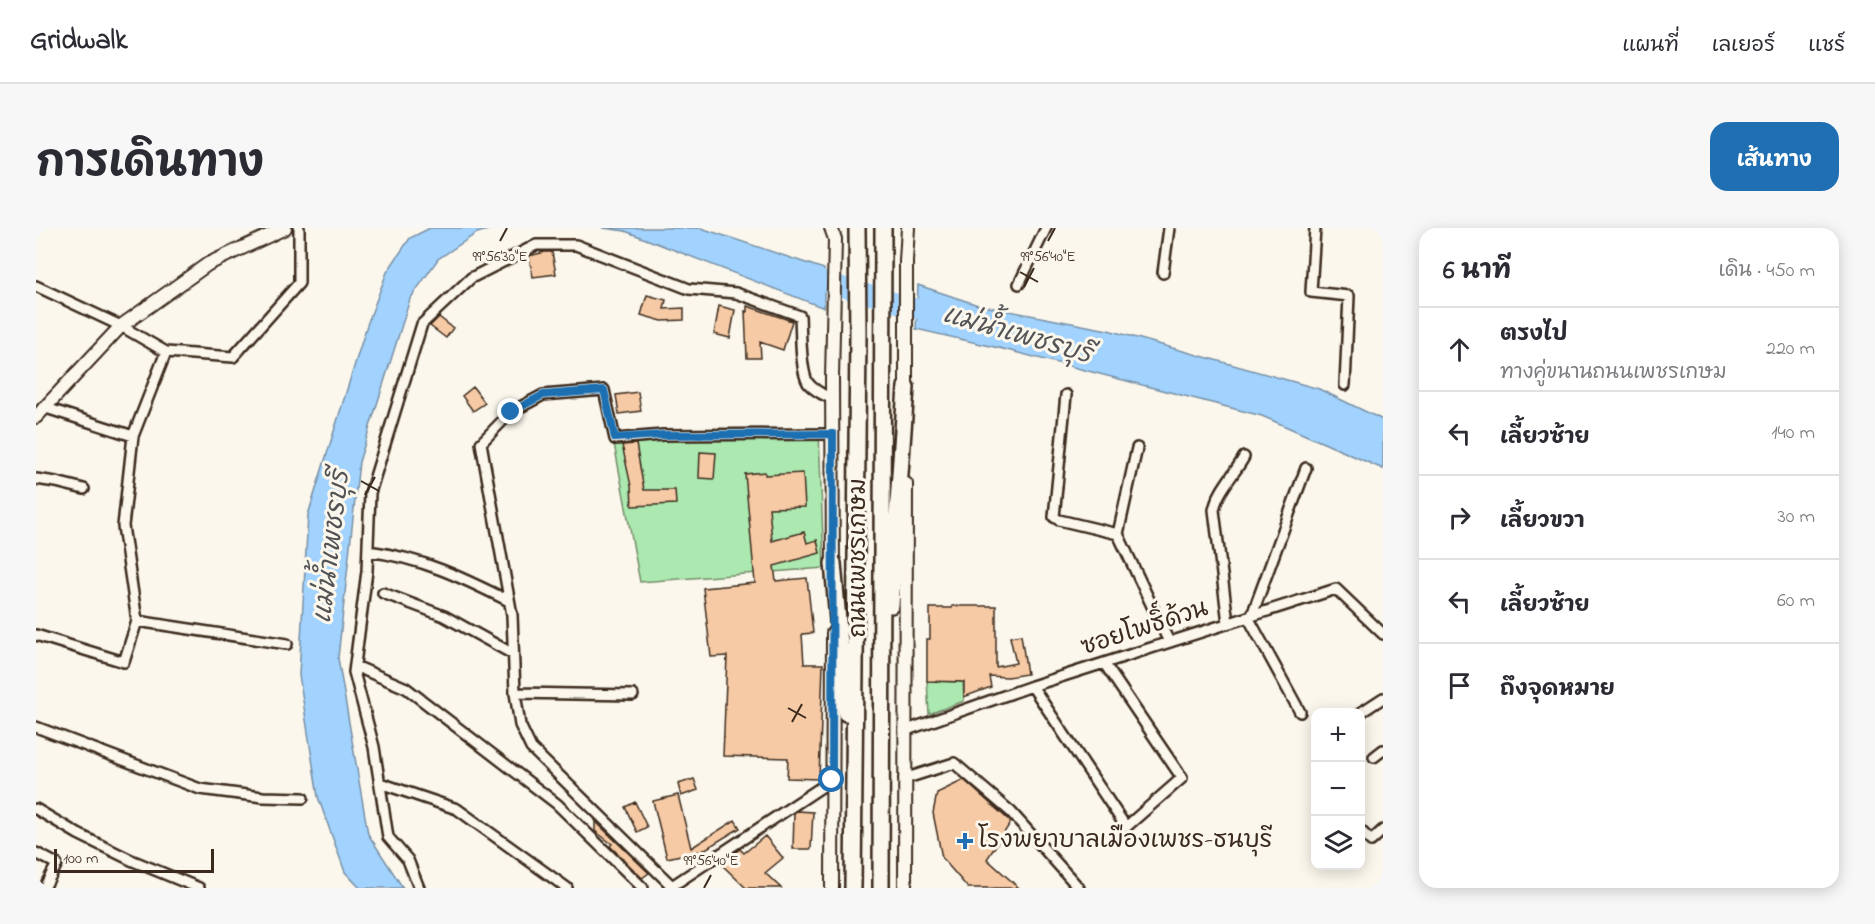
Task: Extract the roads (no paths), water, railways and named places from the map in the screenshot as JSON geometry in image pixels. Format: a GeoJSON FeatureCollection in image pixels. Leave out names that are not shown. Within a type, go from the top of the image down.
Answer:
{"type":"FeatureCollection","features":[{"type":"Feature","properties":{"kind":"highway","name":"ถนนเพชรเกษม"},"geometry":{"type":"LineString","coordinates":[[853,888],[857,228]]}},
{"type":"Feature","properties":{"kind":"highway","name":"ถนนเพชรเกษม"},"geometry":{"type":"LineString","coordinates":[[881,888],[883,228]]}},
{"type":"Feature","properties":{"kind":"highway"},"geometry":{"type":"LineString","coordinates":[[881,740],[906,387]]}},
{"type":"Feature","properties":{"kind":"highway"},"geometry":{"type":"LineString","coordinates":[[833,563],[854,806]]}},
{"type":"Feature","properties":{"kind":"main road"},"geometry":{"type":"LineString","coordinates":[[40,412],[121,326],[208,264],[285,228]]}},
{"type":"Feature","properties":{"kind":"main road"},"geometry":{"type":"LineString","coordinates":[[905,888],[906,261],[908,228]]}},
{"type":"Feature","properties":{"kind":"main road"},"geometry":{"type":"LineString","coordinates":[[832,888],[833,233]]}},
{"type":"Feature","properties":{"kind":"street"},"geometry":{"type":"LineString","coordinates":[[36,286],[121,326],[166,352],[233,357],[300,283],[299,228]]}},
{"type":"Feature","properties":{"kind":"street"},"geometry":{"type":"LineString","coordinates":[[1019,284],[1046,228]]}},
{"type":"Feature","properties":{"kind":"street"},"geometry":{"type":"LineString","coordinates":[[1163,273],[1169,228]]}},
{"type":"Feature","properties":{"kind":"street"},"geometry":{"type":"LineString","coordinates":[[1315,228],[1311,292],[1349,296],[1345,385]]}},
{"type":"Feature","properties":{"kind":"street"},"geometry":{"type":"LineString","coordinates":[[419,888],[408,860],[388,837],[374,747],[354,672],[367,571],[370,493],[422,324],[471,278],[536,245],[576,245],[689,289],[736,293],[800,316],[801,352],[807,382],[817,392],[832,399]]}},
{"type":"Feature","properties":{"kind":"street"},"geometry":{"type":"LineString","coordinates":[[36,635],[124,662],[137,621],[123,526],[133,436],[166,352]]}},
{"type":"Feature","properties":{"kind":"street"},"geometry":{"type":"LineString","coordinates":[[832,780],[670,887],[531,748],[520,725],[515,693],[512,615],[481,443],[511,412],[543,395],[604,390],[615,438],[663,435],[833,434]]}},
{"type":"Feature","properties":{"kind":"street"},"geometry":{"type":"LineString","coordinates":[[1066,395],[1054,517],[1118,534]]}},
{"type":"Feature","properties":{"kind":"street"},"geometry":{"type":"LineString","coordinates":[[40,412],[133,436]]}},
{"type":"Feature","properties":{"kind":"street"},"geometry":{"type":"LineString","coordinates":[[1137,448],[1118,534],[1169,642]]}},
{"type":"Feature","properties":{"kind":"street"},"geometry":{"type":"LineString","coordinates":[[1228,623],[1214,510],[1222,489],[1244,457]]}},
{"type":"Feature","properties":{"kind":"street"},"geometry":{"type":"LineString","coordinates":[[1300,712],[1250,616],[1306,468]]}},
{"type":"Feature","properties":{"kind":"street"},"geometry":{"type":"LineString","coordinates":[[36,479],[84,489]]}},
{"type":"Feature","properties":{"kind":"street"},"geometry":{"type":"LineString","coordinates":[[368,551],[395,555],[443,569],[509,601]]}},
{"type":"Feature","properties":{"kind":"street","name":"ซอยโพธิ์ด้วน"},"geometry":{"type":"LineString","coordinates":[[904,731],[1032,686],[1336,589],[1383,634]]}},
{"type":"Feature","properties":{"kind":"street"},"geometry":{"type":"LineString","coordinates":[[383,592],[444,616],[513,654]]}},
{"type":"Feature","properties":{"kind":"street"},"geometry":{"type":"LineString","coordinates":[[137,621],[287,644]]}},
{"type":"Feature","properties":{"kind":"street"},"geometry":{"type":"LineString","coordinates":[[1032,686],[1126,827],[1182,777],[1104,663]]}},
{"type":"Feature","properties":{"kind":"street"},"geometry":{"type":"LineString","coordinates":[[355,666],[406,688],[557,804],[643,888]]}},
{"type":"Feature","properties":{"kind":"street"},"geometry":{"type":"LineString","coordinates":[[515,693],[633,695]]}},
{"type":"Feature","properties":{"kind":"street"},"geometry":{"type":"LineString","coordinates":[[1365,710],[1383,698]]}},
{"type":"Feature","properties":{"kind":"street"},"geometry":{"type":"LineString","coordinates":[[36,727],[200,789],[263,797],[303,798]]}},
{"type":"Feature","properties":{"kind":"street"},"geometry":{"type":"LineString","coordinates":[[1374,757],[1383,750]]}},
{"type":"Feature","properties":{"kind":"street"},"geometry":{"type":"LineString","coordinates":[[904,779],[954,763],[1011,812],[1079,888]]}},
{"type":"Feature","properties":{"kind":"street"},"geometry":{"type":"LineString","coordinates":[[380,783],[458,809],[567,888]]}},
{"type":"Feature","properties":{"kind":"street"},"geometry":{"type":"LineString","coordinates":[[36,809],[78,834],[131,860],[199,888]]}},
{"type":"Feature","properties":{"kind":"street"},"geometry":{"type":"LineString","coordinates":[[1365,835],[1371,841],[1383,830]]}},
{"type":"Feature","properties":{"kind":"street"},"geometry":{"type":"LineString","coordinates":[[36,853],[57,864],[44,888]]}},
{"type":"Feature","properties":{"kind":"water"},"geometry":{"type":"Polygon","coordinates":[[[430,228],[495,228],[477,233],[438,259],[410,299],[359,462],[338,658],[368,834],[403,888],[360,888],[345,872],[318,797],[299,675],[308,515],[367,325],[387,272],[410,238],[430,228]]]}},
{"type":"Feature","properties":{"kind":"water"},"geometry":{"type":"Polygon","coordinates":[[[603,228],[701,228],[824,269],[824,308],[625,231],[603,228]]]}},
{"type":"Feature","properties":{"kind":"water"},"geometry":{"type":"Polygon","coordinates":[[[918,285],[978,305],[1108,330],[1319,389],[1383,420],[1383,469],[1262,416],[1003,349],[916,329],[918,285]]]}},
{"type":"Feature","properties":{"kind":"waterway","name":"แม่น้ำเพชรบุรี"},"geometry":{"type":"LineString","coordinates":[[798,274],[942,316]]}},
{"type":"Feature","properties":{"kind":"place","name":"โรงพยาบาลเมืองเพชร-ธนบุรี"},"geometry":{"type":"Point","coordinates":[965,841]}}]}
